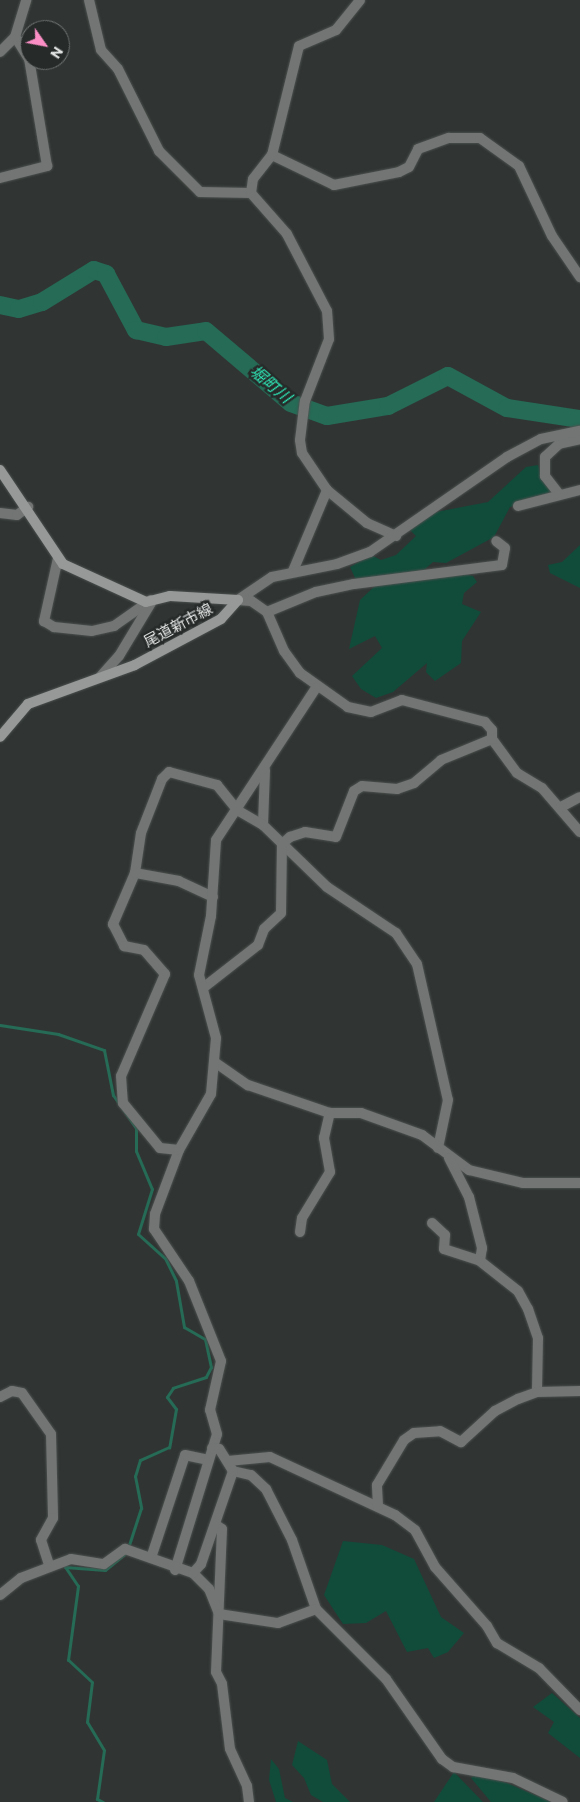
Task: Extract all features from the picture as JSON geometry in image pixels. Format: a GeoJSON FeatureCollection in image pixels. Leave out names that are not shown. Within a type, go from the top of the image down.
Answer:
{"type":"FeatureCollection","features":[{"type":"Feature","properties":{"kind":"main road"},"geometry":{"type":"LineString","coordinates":[[0,470],[28,507],[58,558]]}},
{"type":"Feature","properties":{"kind":"main road","name":"尾道新市線"},"geometry":{"type":"LineString","coordinates":[[58,558],[128,596],[151,600],[170,596],[238,600]]}},
{"type":"Feature","properties":{"kind":"main road","name":"尾道新市線"},"geometry":{"type":"LineString","coordinates":[[0,734],[28,704],[135,665],[221,619],[238,600]]}},
{"type":"Feature","properties":{"kind":"street"},"geometry":{"type":"LineString","coordinates":[[0,52],[15,37],[26,0]]}},
{"type":"Feature","properties":{"kind":"street"},"geometry":{"type":"LineString","coordinates":[[89,0],[101,50],[118,69],[159,151],[200,192],[251,193],[287,234],[327,311],[328,339],[305,401],[300,440],[302,453],[327,490],[367,523],[396,536]]}},
{"type":"Feature","properties":{"kind":"street"},"geometry":{"type":"LineString","coordinates":[[251,193],[253,179],[272,155],[299,46],[336,30],[360,0]]}},
{"type":"Feature","properties":{"kind":"street"},"geometry":{"type":"LineString","coordinates":[[0,178],[47,166],[29,60],[15,37]]}},
{"type":"Feature","properties":{"kind":"street"},"geometry":{"type":"LineString","coordinates":[[272,155],[334,185],[399,172],[409,167],[418,150],[449,138],[480,138],[519,166],[552,236],[580,277]]}},
{"type":"Feature","properties":{"kind":"street"},"geometry":{"type":"LineString","coordinates":[[238,600],[259,582],[293,571],[355,559],[396,536],[507,457],[541,439],[580,431]]}},
{"type":"Feature","properties":{"kind":"street"},"geometry":{"type":"LineString","coordinates":[[559,494],[545,476],[545,457],[559,444],[580,439]]}},
{"type":"Feature","properties":{"kind":"street"},"geometry":{"type":"LineString","coordinates":[[293,571],[327,490]]}},
{"type":"Feature","properties":{"kind":"street"},"geometry":{"type":"LineString","coordinates":[[518,506],[580,490]]}},
{"type":"Feature","properties":{"kind":"street"},"geometry":{"type":"LineString","coordinates":[[0,513],[17,515],[28,507]]}},
{"type":"Feature","properties":{"kind":"street"},"geometry":{"type":"LineString","coordinates":[[267,612],[316,592],[354,584],[502,565],[505,548],[496,541]]}},
{"type":"Feature","properties":{"kind":"street"},"geometry":{"type":"LineString","coordinates":[[58,558],[44,621],[54,627],[92,631],[114,626],[151,600]]}},
{"type":"Feature","properties":{"kind":"street"},"geometry":{"type":"LineString","coordinates":[[100,677],[151,608],[151,600]]}},
{"type":"Feature","properties":{"kind":"street"},"geometry":{"type":"LineString","coordinates":[[238,600],[251,601],[267,612],[284,652],[316,688],[360,711],[370,712],[402,700],[485,722],[492,730],[492,739],[517,773],[561,807],[580,832]]}},
{"type":"Feature","properties":{"kind":"street"},"geometry":{"type":"LineString","coordinates":[[175,1570],[217,1434],[210,1410],[220,1378],[218,1348],[202,1321],[189,1281],[154,1229],[162,1192],[179,1150],[211,1094],[216,1063],[216,1038],[203,988],[200,962],[213,897],[216,840],[265,770],[316,688]]}},
{"type":"Feature","properties":{"kind":"street"},"geometry":{"type":"LineString","coordinates":[[282,844],[305,832],[336,837],[354,791],[362,786],[397,789],[414,783],[442,760],[492,739]]}},
{"type":"Feature","properties":{"kind":"street"},"geometry":{"type":"LineString","coordinates":[[263,825],[265,770]]}},
{"type":"Feature","properties":{"kind":"street"},"geometry":{"type":"LineString","coordinates":[[179,1150],[160,1148],[123,1103],[121,1076],[165,974],[144,950],[124,946],[113,924],[135,873],[141,833],[162,779],[169,772],[217,785],[237,810],[263,825],[327,887],[396,933],[417,964],[448,1100],[438,1148]]}},
{"type":"Feature","properties":{"kind":"street"},"geometry":{"type":"LineString","coordinates":[[561,807],[580,797]]}},
{"type":"Feature","properties":{"kind":"street"},"geometry":{"type":"LineString","coordinates":[[203,988],[258,945],[264,929],[281,913],[282,844]]}},
{"type":"Feature","properties":{"kind":"street"},"geometry":{"type":"LineString","coordinates":[[135,873],[179,881],[213,897]]}},
{"type":"Feature","properties":{"kind":"street"},"geometry":{"type":"LineString","coordinates":[[216,1063],[248,1085],[330,1113],[361,1113],[422,1135],[469,1170],[523,1183],[580,1183]]}},
{"type":"Feature","properties":{"kind":"street"},"geometry":{"type":"LineString","coordinates":[[300,1232],[302,1218],[330,1172],[324,1138],[330,1113]]}},
{"type":"Feature","properties":{"kind":"street"},"geometry":{"type":"LineString","coordinates":[[447,1155],[469,1197],[482,1248],[480,1261]]}},
{"type":"Feature","properties":{"kind":"street"},"geometry":{"type":"LineString","coordinates":[[432,1223],[445,1235],[444,1249],[480,1261],[518,1291],[528,1309],[538,1338],[537,1392]]}},
{"type":"Feature","properties":{"kind":"street"},"geometry":{"type":"LineString","coordinates":[[0,1397],[12,1391],[22,1393],[52,1434],[53,1518],[41,1540],[50,1567]]}},
{"type":"Feature","properties":{"kind":"street"},"geometry":{"type":"LineString","coordinates":[[378,1506],[377,1485],[404,1440],[414,1433],[440,1431],[461,1442],[495,1411],[537,1392],[580,1391]]}},
{"type":"Feature","properties":{"kind":"street"},"geometry":{"type":"LineString","coordinates":[[212,1448],[219,1449],[230,1466],[251,1475],[266,1489],[292,1540],[316,1609],[386,1679],[442,1759],[453,1767],[513,1778],[563,1802]]}},
{"type":"Feature","properties":{"kind":"street"},"geometry":{"type":"LineString","coordinates":[[151,1558],[185,1455],[208,1460]]}},
{"type":"Feature","properties":{"kind":"street"},"geometry":{"type":"LineString","coordinates":[[230,1466],[270,1458],[378,1506],[414,1530],[435,1567],[487,1626],[496,1643],[539,1668],[580,1710]]}},
{"type":"Feature","properties":{"kind":"street"},"geometry":{"type":"LineString","coordinates":[[193,1573],[216,1525],[230,1466]]}},
{"type":"Feature","properties":{"kind":"street"},"geometry":{"type":"LineString","coordinates":[[216,1525],[222,1528],[216,1672],[222,1684],[230,1750],[248,1786],[249,1802]]}},
{"type":"Feature","properties":{"kind":"street"},"geometry":{"type":"LineString","coordinates":[[0,1595],[21,1578],[71,1559],[104,1564],[130,1550],[175,1570],[193,1573],[209,1589],[218,1614]]}},
{"type":"Feature","properties":{"kind":"street"},"geometry":{"type":"LineString","coordinates":[[218,1614],[278,1623],[316,1609]]}},
{"type":"Feature","properties":{"kind":"green space"},"geometry":{"type":"Polygon","coordinates":[[[538,465],[542,479],[553,489],[542,498],[510,507],[494,537],[446,563],[433,562],[424,570],[356,580],[350,567],[371,555],[381,560],[396,555],[416,536],[410,530],[436,512],[488,502],[526,467],[538,465]]]}},
{"type":"Feature","properties":{"kind":"green space"},"geometry":{"type":"Polygon","coordinates":[[[580,545],[580,588],[550,573],[548,565],[562,562],[580,545]]]}},
{"type":"Feature","properties":{"kind":"green space"},"geometry":{"type":"Polygon","coordinates":[[[459,573],[473,576],[477,582],[464,593],[462,604],[481,612],[462,641],[461,663],[435,681],[426,672],[427,663],[393,692],[376,698],[361,689],[352,676],[382,648],[375,636],[349,649],[360,600],[376,585],[459,573]]]}},
{"type":"Feature","properties":{"kind":"green space"},"geometry":{"type":"Polygon","coordinates":[[[343,1541],[382,1545],[414,1559],[441,1617],[464,1633],[448,1652],[434,1658],[428,1648],[407,1652],[386,1611],[366,1623],[343,1624],[324,1595],[343,1541]]]}},
{"type":"Feature","properties":{"kind":"green space"},"geometry":{"type":"Polygon","coordinates":[[[552,1693],[580,1718],[580,1758],[548,1733],[554,1722],[533,1707],[552,1693]]]}},
{"type":"Feature","properties":{"kind":"green space"},"geometry":{"type":"Polygon","coordinates":[[[298,1741],[327,1760],[332,1784],[350,1802],[323,1802],[311,1795],[304,1778],[292,1765],[298,1741]]]}},
{"type":"Feature","properties":{"kind":"green space"},"geometry":{"type":"Polygon","coordinates":[[[271,1759],[279,1769],[285,1798],[293,1802],[276,1802],[269,1780],[271,1759]]]}},
{"type":"Feature","properties":{"kind":"green space"},"geometry":{"type":"Polygon","coordinates":[[[454,1772],[483,1802],[434,1802],[454,1772]]]}},
{"type":"Feature","properties":{"kind":"green space"},"geometry":{"type":"Polygon","coordinates":[[[475,1775],[507,1783],[551,1802],[491,1802],[471,1778],[475,1775]]]}},
{"type":"Feature","properties":{"kind":"waterway","name":"堀町川"},"geometry":{"type":"LineString","coordinates":[[0,305],[19,309],[42,302],[94,270],[106,274],[136,330],[166,337],[206,331],[291,403],[327,416],[388,406],[448,376],[507,408],[580,419]]}},
{"type":"Feature","properties":{"kind":"waterway"},"geometry":{"type":"LineString","coordinates":[[0,1025],[58,1034],[104,1050],[113,1095],[136,1128],[136,1151],[152,1189],[138,1234],[165,1258],[176,1281],[184,1327],[205,1339],[211,1367],[206,1377],[173,1388],[167,1397],[176,1409],[169,1447],[140,1460],[135,1476],[141,1508],[128,1548]]}},
{"type":"Feature","properties":{"kind":"waterway"},"geometry":{"type":"LineString","coordinates":[[103,1802],[97,1799],[104,1750],[87,1722],[92,1682],[68,1660],[78,1586],[65,1567],[105,1570],[125,1554]]}}]}
